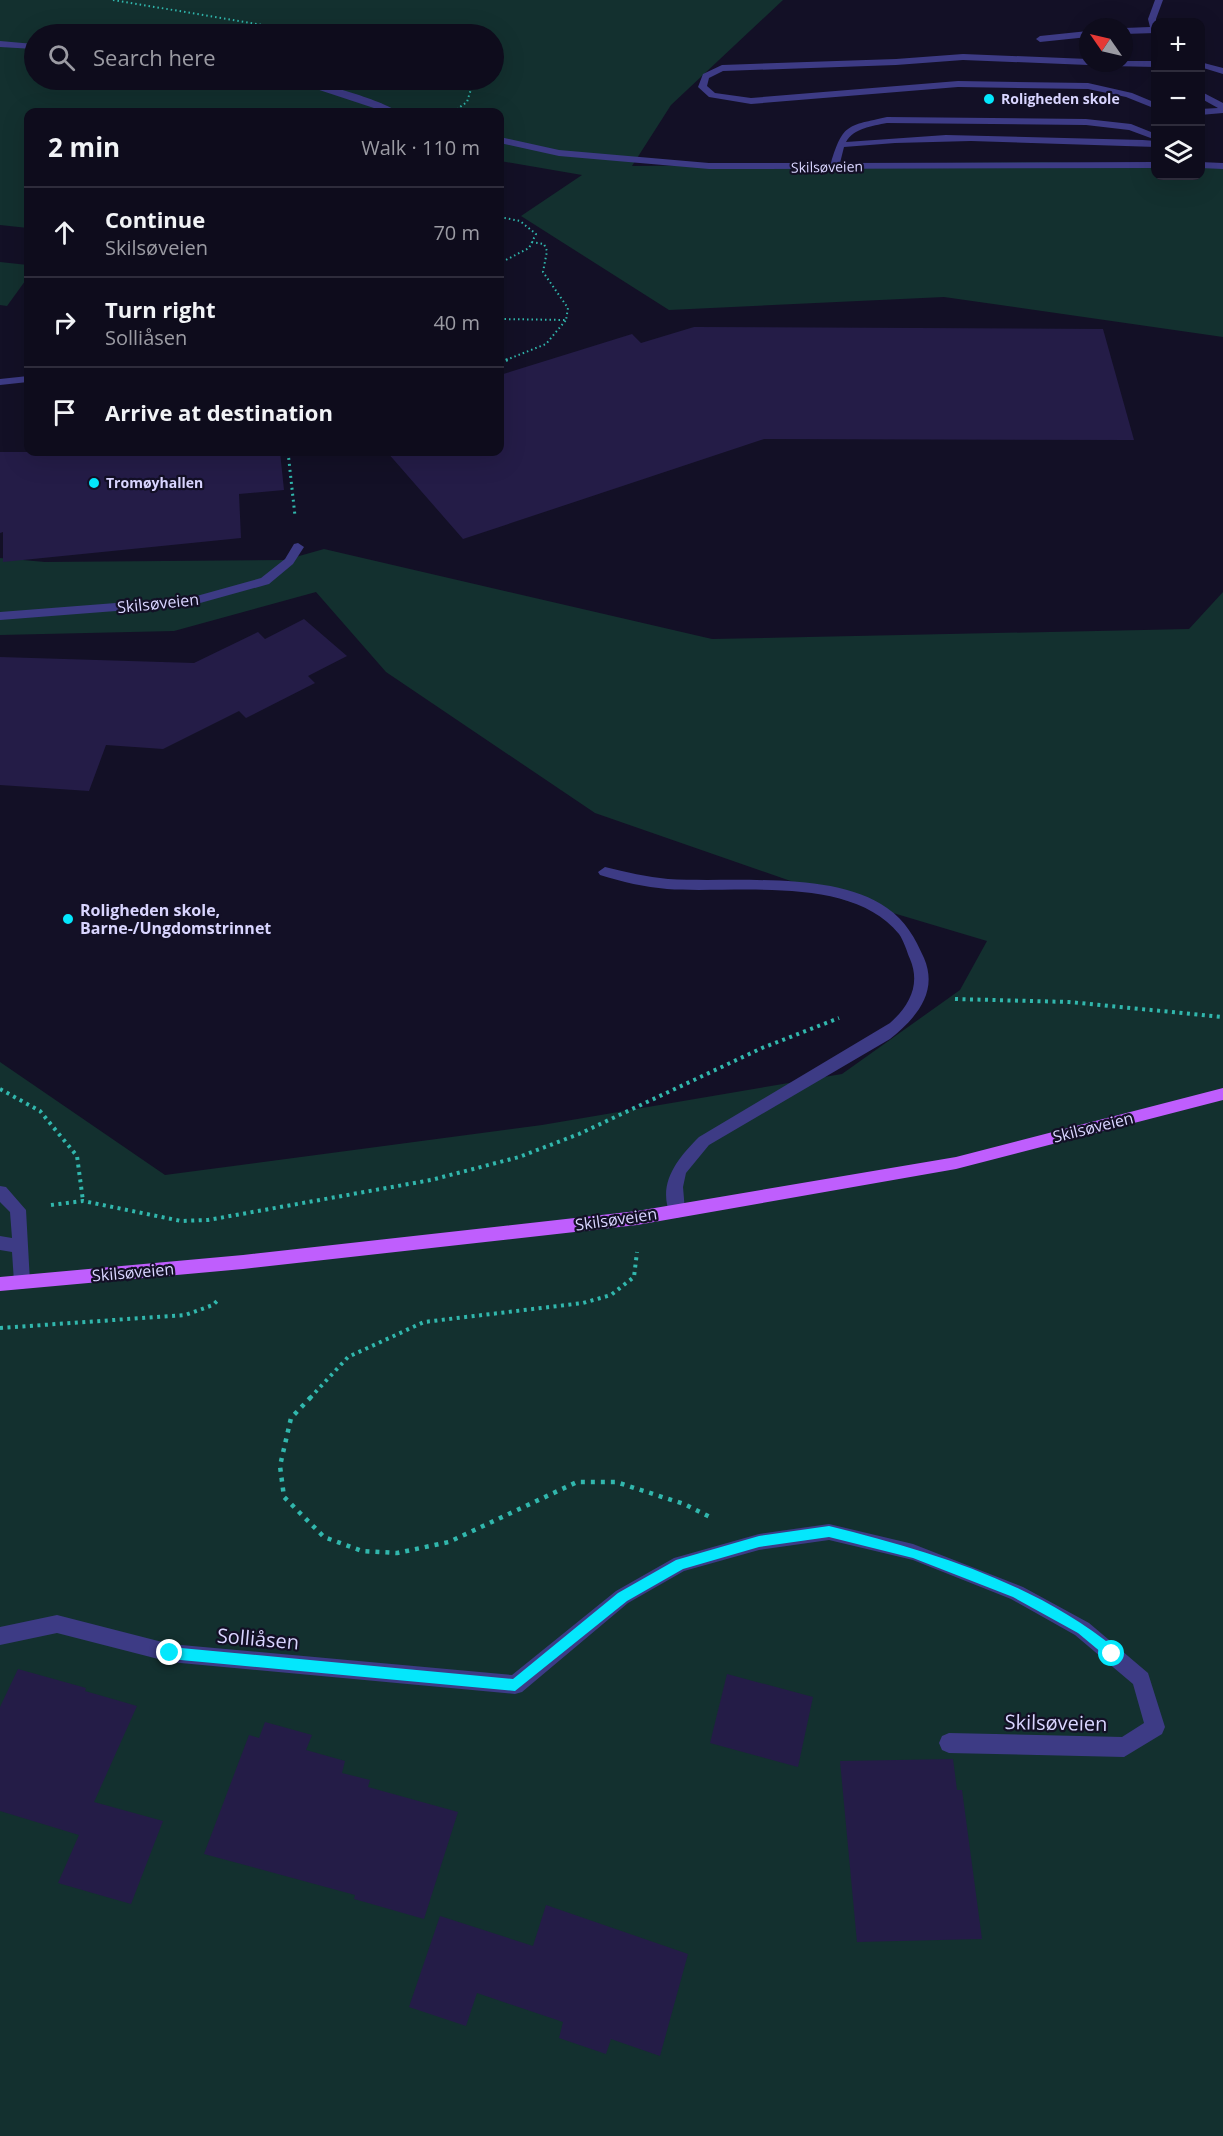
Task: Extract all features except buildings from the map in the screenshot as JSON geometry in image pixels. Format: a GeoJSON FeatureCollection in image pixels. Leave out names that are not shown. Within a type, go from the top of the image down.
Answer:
{"type":"FeatureCollection","features":[{"type":"Feature","properties":{"kind":"main road","name":"Skilsøveien"},"geometry":{"type":"LineString","coordinates":[[0,1284],[243,1262],[637,1218],[956,1163],[1223,1094]]}},
{"type":"Feature","properties":{"kind":"street"},"geometry":{"type":"LineString","coordinates":[[1152,18],[1159,0]]}},
{"type":"Feature","properties":{"kind":"street"},"geometry":{"type":"LineString","coordinates":[[1133,31],[1151,30]]}},
{"type":"Feature","properties":{"kind":"street"},"geometry":{"type":"LineString","coordinates":[[1040,39],[1079,35]]}},
{"type":"Feature","properties":{"kind":"street"},"geometry":{"type":"LineString","coordinates":[[0,44],[24,45]]}},
{"type":"Feature","properties":{"kind":"street"},"geometry":{"type":"LineString","coordinates":[[1079,63],[963,57],[896,62],[722,68],[706,75],[702,81],[702,87],[712,95],[752,101],[958,84],[1088,86],[1129,95],[1151,104]]}},
{"type":"Feature","properties":{"kind":"street"},"geometry":{"type":"LineString","coordinates":[[1133,64],[1151,64]]}},
{"type":"Feature","properties":{"kind":"street"},"geometry":{"type":"LineString","coordinates":[[1205,66],[1223,71]]}},
{"type":"Feature","properties":{"kind":"street"},"geometry":{"type":"LineString","coordinates":[[329,90],[382,108]]}},
{"type":"Feature","properties":{"kind":"street"},"geometry":{"type":"LineString","coordinates":[[1205,97],[1223,109]]}},
{"type":"Feature","properties":{"kind":"street"},"geometry":{"type":"LineString","coordinates":[[1205,111],[1223,109]]}},
{"type":"Feature","properties":{"kind":"street"},"geometry":{"type":"LineString","coordinates":[[834,167],[843,137],[859,126],[887,120],[1096,123],[1131,127],[1151,134]]}},
{"type":"Feature","properties":{"kind":"street"},"geometry":{"type":"LineString","coordinates":[[842,146],[897,138],[977,137],[1118,140],[1151,144]]}},
{"type":"Feature","properties":{"kind":"street","name":"Skilsøveien"},"geometry":{"type":"LineString","coordinates":[[504,141],[559,153],[709,166],[1151,165]]}},
{"type":"Feature","properties":{"kind":"street"},"geometry":{"type":"LineString","coordinates":[[1205,165],[1223,166]]}},
{"type":"Feature","properties":{"kind":"street"},"geometry":{"type":"LineString","coordinates":[[0,382],[24,379]]}},
{"type":"Feature","properties":{"kind":"street","name":"Skilsøveien"},"geometry":{"type":"LineString","coordinates":[[0,616],[194,601],[265,581],[289,561],[298,547]]}},
{"type":"Feature","properties":{"kind":"street"},"geometry":{"type":"LineString","coordinates":[[606,872],[666,884],[799,886],[845,895],[874,906],[897,921],[917,954],[922,981],[919,1000],[911,1014],[885,1035],[704,1141],[681,1165],[674,1185],[677,1211]]}},
{"type":"Feature","properties":{"kind":"street"},"geometry":{"type":"LineString","coordinates":[[0,1192],[18,1210],[22,1282]]}},
{"type":"Feature","properties":{"kind":"street"},"geometry":{"type":"LineString","coordinates":[[0,1243],[19,1246]]}},
{"type":"Feature","properties":{"kind":"street","name":"Skilsøveien"},"geometry":{"type":"LineString","coordinates":[[515,1685],[622,1597],[680,1564],[759,1542],[829,1532],[913,1552],[1017,1593],[1082,1629],[1141,1679],[1155,1727],[1124,1747],[949,1743]]}},
{"type":"Feature","properties":{"kind":"street","name":"Solliåsen"},"geometry":{"type":"LineString","coordinates":[[0,1636],[57,1624],[170,1653],[515,1685]]}},
{"type":"Feature","properties":{"kind":"path"},"geometry":{"type":"LineString","coordinates":[[113,0],[258,24]]}},
{"type":"Feature","properties":{"kind":"path"},"geometry":{"type":"LineString","coordinates":[[458,108],[466,102],[470,90]]}},
{"type":"Feature","properties":{"kind":"path"},"geometry":{"type":"LineString","coordinates":[[504,218],[520,221],[536,234],[529,248],[504,261]]}},
{"type":"Feature","properties":{"kind":"path"},"geometry":{"type":"LineString","coordinates":[[504,361],[540,349],[555,339],[566,320],[568,308],[543,272],[547,251],[544,244],[532,242]]}},
{"type":"Feature","properties":{"kind":"path"},"geometry":{"type":"LineString","coordinates":[[504,319],[566,320]]}},
{"type":"Feature","properties":{"kind":"path"},"geometry":{"type":"LineString","coordinates":[[288,456],[298,547]]}},
{"type":"Feature","properties":{"kind":"path"},"geometry":{"type":"LineString","coordinates":[[919,1000],[970,998],[1069,1002],[1223,1017]]}},
{"type":"Feature","properties":{"kind":"path"},"geometry":{"type":"LineString","coordinates":[[18,1210],[83,1201],[181,1221],[208,1220],[431,1180],[519,1157],[549,1146],[762,1048],[848,1014]]}},
{"type":"Feature","properties":{"kind":"path"},"geometry":{"type":"LineString","coordinates":[[0,1089],[40,1111],[77,1156],[83,1201]]}},
{"type":"Feature","properties":{"kind":"path"},"geometry":{"type":"LineString","coordinates":[[637,1218],[638,1240],[634,1277],[611,1295],[584,1303],[424,1322],[348,1357],[291,1418],[280,1466],[284,1497],[324,1537],[362,1551],[397,1553],[449,1542],[577,1482],[616,1482],[684,1504],[759,1542]]}},
{"type":"Feature","properties":{"kind":"path"},"geometry":{"type":"LineString","coordinates":[[0,1328],[185,1315],[213,1305],[230,1287],[243,1262]]}},
{"type":"Feature","properties":{"kind":"green space"},"geometry":{"type":"Polygon","coordinates":[[[0,0],[783,0],[671,105],[632,166],[1044,162],[1151,165],[1151,180],[1205,180],[1205,167],[1223,167],[1223,337],[944,297],[669,310],[521,216],[582,175],[504,162],[504,108],[24,108],[24,228],[0,225],[0,0]]]}},
{"type":"Feature","properties":{"kind":"green space"},"geometry":{"type":"Polygon","coordinates":[[[0,262],[24,265],[24,283],[7,306],[0,305],[0,262]]]}},
{"type":"Feature","properties":{"kind":"green space"},"geometry":{"type":"Polygon","coordinates":[[[324,549],[712,639],[1189,629],[1223,592],[1223,2136],[0,2136],[0,1062],[165,1175],[542,1125],[842,1074],[960,990],[987,941],[851,902],[595,813],[386,672],[316,592],[174,631],[0,635],[0,558],[45,562],[285,560],[324,549]]]}},
{"type":"Feature","properties":{"kind":"place","name":"Roligheden skole"},"geometry":{"type":"Point","coordinates":[989,99]}},
{"type":"Feature","properties":{"kind":"place","name":"Tromøyhallen"},"geometry":{"type":"Point","coordinates":[94,483]}},
{"type":"Feature","properties":{"kind":"place","name":"Roligheden skole, Barne-/Ungdomstrinnet"},"geometry":{"type":"Point","coordinates":[68,919]}},
{"type":"Feature","properties":{"kind":"route"},"geometry":{"type":"LineString","coordinates":[[170,1653],[515,1685],[622,1597],[680,1564],[759,1542],[829,1532],[913,1552],[1017,1593],[1082,1629],[1112,1654]]}}]}
